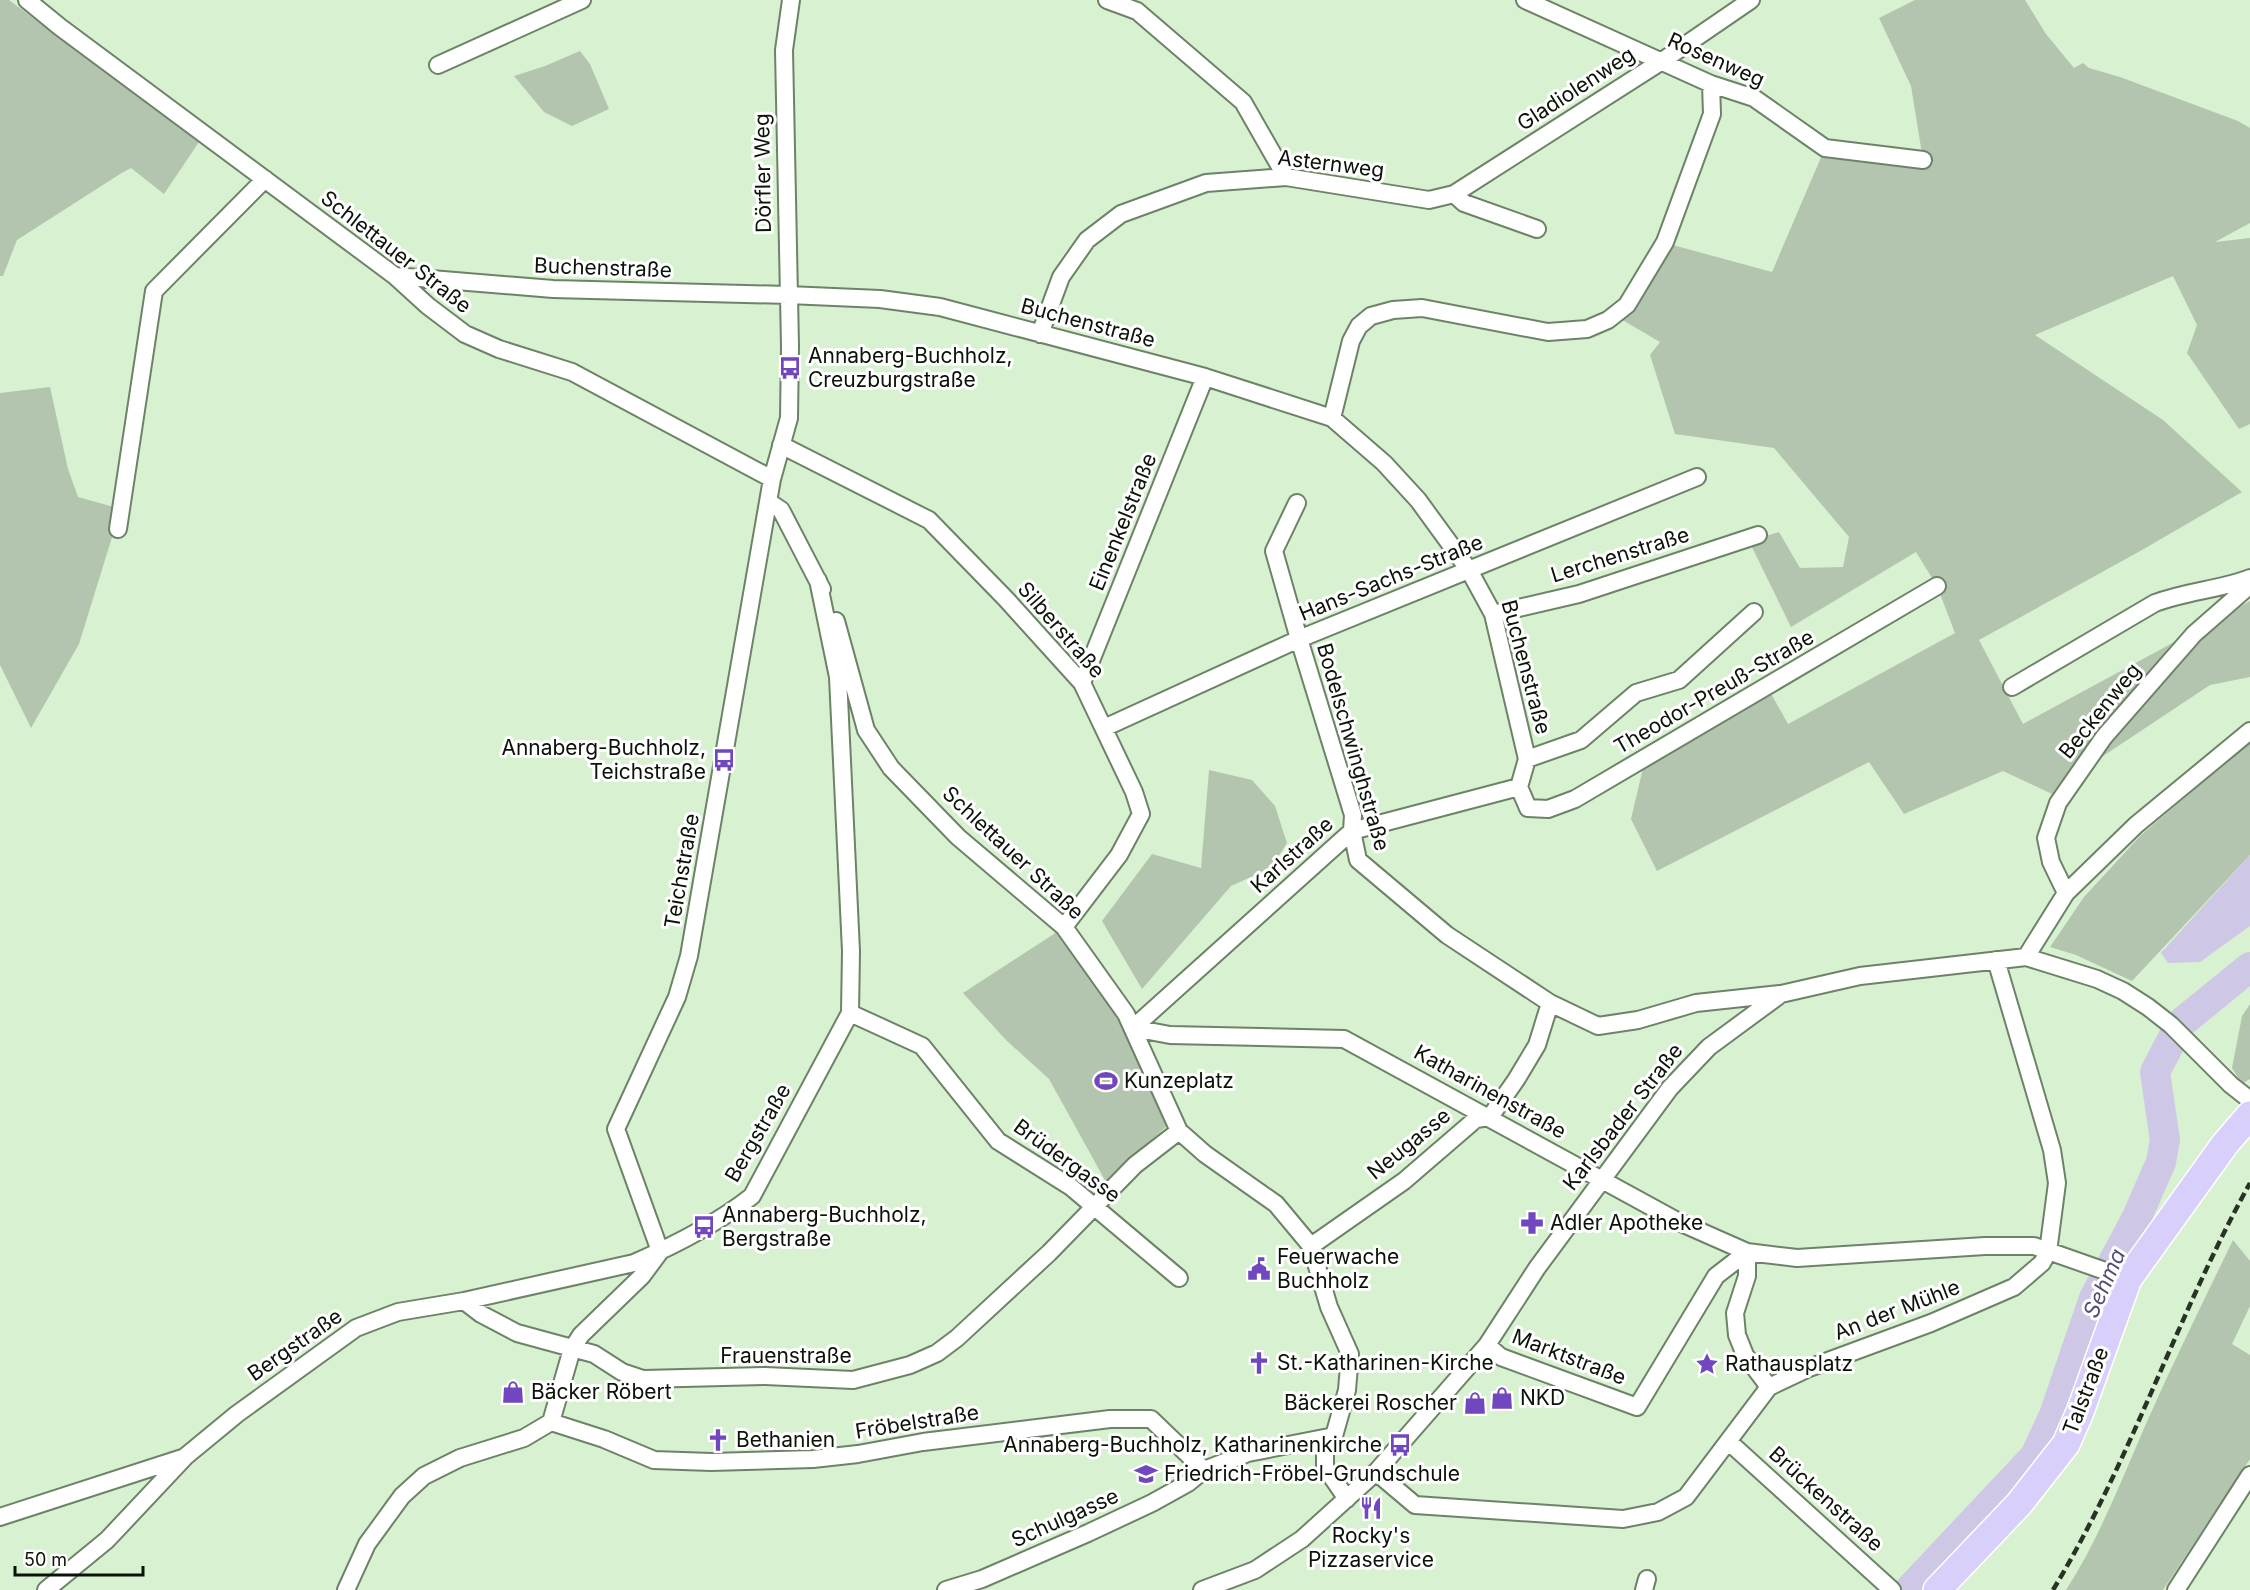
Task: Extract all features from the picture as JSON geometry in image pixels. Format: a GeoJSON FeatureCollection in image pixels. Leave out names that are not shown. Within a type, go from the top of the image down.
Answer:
{"type":"FeatureCollection","features":[{"type":"Feature","properties":{"kind":"main road","name":"Talstraße"},"geometry":{"type":"LineString","coordinates":[[1937,1590],[2019,1504],[2066,1444],[2080,1412],[2123,1278],[2250,1115]]}},
{"type":"Feature","properties":{"kind":"street","name":"Schlettauer Straße"},"geometry":{"type":"LineString","coordinates":[[27,0],[60,27],[395,276],[428,306],[465,334],[499,349],[572,372],[772,479]]}},
{"type":"Feature","properties":{"kind":"street"},"geometry":{"type":"LineString","coordinates":[[438,64],[582,0]]}},
{"type":"Feature","properties":{"kind":"street","name":"Dörfler Weg"},"geometry":{"type":"LineString","coordinates":[[782,445],[789,418],[790,346],[784,50],[791,0]]}},
{"type":"Feature","properties":{"kind":"street"},"geometry":{"type":"LineString","coordinates":[[1107,0],[1137,10],[1243,102],[1286,177]]}},
{"type":"Feature","properties":{"kind":"street","name":"Rosenweg"},"geometry":{"type":"LineString","coordinates":[[1525,0],[1711,84],[1754,98],[1825,148],[1923,160]]}},
{"type":"Feature","properties":{"kind":"street","name":"Gladiolenweg"},"geometry":{"type":"LineString","coordinates":[[1454,194],[1662,61],[1751,0]]}},
{"type":"Feature","properties":{"kind":"street"},"geometry":{"type":"LineString","coordinates":[[1332,418],[1351,341],[1359,326],[1371,316],[1394,310],[1422,308],[1548,332],[1587,329],[1608,320],[1627,305],[1665,242],[1712,114],[1711,84]]}},
{"type":"Feature","properties":{"kind":"street","name":"Asternweg"},"geometry":{"type":"LineString","coordinates":[[1040,333],[1061,277],[1088,240],[1121,214],[1206,183],[1286,177],[1429,200],[1454,194]]}},
{"type":"Feature","properties":{"kind":"street"},"geometry":{"type":"LineString","coordinates":[[118,529],[154,291],[265,179]]}},
{"type":"Feature","properties":{"kind":"street"},"geometry":{"type":"LineString","coordinates":[[1454,194],[1464,203],[1537,229]]}},
{"type":"Feature","properties":{"kind":"street","name":"Buchenstraße"},"geometry":{"type":"LineString","coordinates":[[395,276],[553,289],[880,299],[940,307],[1205,378],[1332,418],[1384,463],[1418,500],[1469,570],[1493,614],[1527,759],[1519,787]]}},
{"type":"Feature","properties":{"kind":"street","name":"Einenkelstraße"},"geometry":{"type":"LineString","coordinates":[[1082,683],[1205,378]]}},
{"type":"Feature","properties":{"kind":"street","name":"Teichstraße"},"geometry":{"type":"LineString","coordinates":[[660,1251],[616,1129],[677,997],[689,956],[772,479],[782,445]]}},
{"type":"Feature","properties":{"kind":"street","name":"Silberstraße"},"geometry":{"type":"LineString","coordinates":[[782,445],[929,520],[1006,599],[1082,683],[1134,792],[1141,814],[1119,855],[1064,927]]}},
{"type":"Feature","properties":{"kind":"street","name":"Hans-Sachs-Straße"},"geometry":{"type":"LineString","coordinates":[[1104,728],[1299,639],[1697,477]]}},
{"type":"Feature","properties":{"kind":"street","name":"Schlettauer Straße"},"geometry":{"type":"LineString","coordinates":[[769,502],[781,510],[818,580],[836,621],[866,730],[891,768],[958,837],[1064,927],[1126,1014],[1179,1131],[1205,1154],[1276,1204],[1311,1246],[1329,1308],[1350,1354],[1347,1390],[1334,1436],[1325,1452],[1325,1467],[1347,1499]]}},
{"type":"Feature","properties":{"kind":"street","name":"Bodelschwinghstraße"},"geometry":{"type":"LineString","coordinates":[[1297,503],[1274,551],[1353,815],[1352,831],[1358,860],[1447,935],[1550,1003],[1598,1026],[1638,1020],[1696,1003],[1781,994]]}},
{"type":"Feature","properties":{"kind":"street","name":"Lerchenstraße"},"geometry":{"type":"LineString","coordinates":[[1493,614],[1578,594],[1758,535]]}},
{"type":"Feature","properties":{"kind":"street"},"geometry":{"type":"LineString","coordinates":[[2012,687],[2156,603],[2178,595],[2224,588],[2250,578]]}},
{"type":"Feature","properties":{"kind":"street","name":"Bergstraße"},"geometry":{"type":"LineString","coordinates":[[186,1456],[237,1414],[356,1328],[398,1312],[464,1301],[634,1263],[732,1211],[752,1196],[850,1013],[851,951],[838,677],[818,580]]}},
{"type":"Feature","properties":{"kind":"street","name":"Beckenweg"},"geometry":{"type":"LineString","coordinates":[[2066,893],[2051,862],[2046,838],[2058,803],[2104,737],[2194,634],[2250,585]]}},
{"type":"Feature","properties":{"kind":"street","name":"Theodor-Preuß-Straße"},"geometry":{"type":"LineString","coordinates":[[1519,787],[1528,808],[1548,809],[1575,799],[1937,586]]}},
{"type":"Feature","properties":{"kind":"street"},"geometry":{"type":"LineString","coordinates":[[1527,759],[1581,740],[1636,693],[1679,680],[1754,612]]}},
{"type":"Feature","properties":{"kind":"street"},"geometry":{"type":"LineString","coordinates":[[2026,957],[2066,893],[2136,825],[2250,730]]}},
{"type":"Feature","properties":{"kind":"street","name":"Karlstraße"},"geometry":{"type":"LineString","coordinates":[[1133,1028],[1352,831],[1519,787]]}},
{"type":"Feature","properties":{"kind":"street","name":"Karlsbader Straße"},"geometry":{"type":"LineString","coordinates":[[1202,1590],[1255,1570],[1302,1539],[1376,1472],[1487,1345],[1601,1179],[1670,1088],[1709,1047],[1781,994],[1860,976],[2026,957],[2097,979],[2123,991],[2171,1025],[2231,1085],[2250,1100]]}},
{"type":"Feature","properties":{"kind":"street"},"geometry":{"type":"LineString","coordinates":[[1996,960],[2052,1150],[2057,1184],[2048,1252]]}},
{"type":"Feature","properties":{"kind":"street","name":"Neugasse"},"geometry":{"type":"LineString","coordinates":[[1311,1246],[1404,1180],[1476,1119],[1490,1117],[1537,1045],[1550,1003]]}},
{"type":"Feature","properties":{"kind":"street","name":"Brüdergasse"},"geometry":{"type":"LineString","coordinates":[[850,1013],[922,1046],[998,1141],[1071,1187],[1179,1278]]}},
{"type":"Feature","properties":{"kind":"street","name":"Katharinenstraße"},"geometry":{"type":"LineString","coordinates":[[1133,1028],[1170,1035],[1344,1039],[1679,1222],[1747,1252],[1797,1258],[1985,1246],[2034,1246],[2123,1278]]}},
{"type":"Feature","properties":{"kind":"street","name":"Frauenstraße"},"geometry":{"type":"LineString","coordinates":[[464,1301],[481,1314],[518,1333],[594,1354],[622,1372],[643,1379],[765,1377],[853,1380],[881,1374],[937,1353],[957,1338],[1049,1253],[1136,1165],[1179,1131]]}},
{"type":"Feature","properties":{"kind":"street"},"geometry":{"type":"LineString","coordinates":[[346,1590],[367,1544],[402,1496],[424,1476],[460,1458],[524,1438],[551,1422],[572,1349],[581,1335],[642,1276],[660,1251]]}},
{"type":"Feature","properties":{"kind":"street"},"geometry":{"type":"LineString","coordinates":[[1747,1252],[1747,1276],[1736,1313],[1737,1335],[1745,1356],[1769,1387]]}},
{"type":"Feature","properties":{"kind":"street","name":"Marktstraße"},"geometry":{"type":"LineString","coordinates":[[1487,1345],[1501,1357],[1637,1407],[1716,1276],[1747,1252]]}},
{"type":"Feature","properties":{"kind":"street","name":"An der Mühle"},"geometry":{"type":"LineString","coordinates":[[1376,1472],[1415,1505],[1623,1519],[1658,1512],[1686,1497],[1769,1387],[1809,1368],[1931,1323],[2014,1287],[2042,1263],[2048,1252]]}},
{"type":"Feature","properties":{"kind":"street","name":"Fröbelstraße"},"geometry":{"type":"LineString","coordinates":[[551,1422],[604,1439],[654,1460],[711,1462],[813,1459],[858,1454],[923,1442],[1098,1420],[1151,1419],[1204,1470]]}},
{"type":"Feature","properties":{"kind":"street","name":"Schulgasse"},"geometry":{"type":"LineString","coordinates":[[946,1590],[982,1579],[1088,1533],[1152,1503],[1188,1483],[1204,1470],[1248,1452],[1334,1436]]}},
{"type":"Feature","properties":{"kind":"street","name":"Brückenstraße"},"geometry":{"type":"LineString","coordinates":[[1729,1442],[1891,1588]]}},
{"type":"Feature","properties":{"kind":"street"},"geometry":{"type":"LineString","coordinates":[[0,1517],[186,1456]]}},
{"type":"Feature","properties":{"kind":"street"},"geometry":{"type":"LineString","coordinates":[[46,1590],[107,1540],[186,1456]]}},
{"type":"Feature","properties":{"kind":"street"},"geometry":{"type":"LineString","coordinates":[[2176,1590],[2250,1474]]}},
{"type":"Feature","properties":{"kind":"green space"},"geometry":{"type":"Polygon","coordinates":[[[0,0],[9,0],[199,142],[164,194],[131,168],[17,240],[3,276],[0,276],[0,0]]]}},
{"type":"Feature","properties":{"kind":"green space"},"geometry":{"type":"Polygon","coordinates":[[[1915,0],[2025,0],[2046,34],[2074,68],[2083,63],[2089,68],[2120,77],[2238,121],[2250,128],[2250,223],[2215,242],[2250,238],[2250,424],[2239,429],[2187,353],[2197,325],[2173,276],[2035,335],[2163,420],[2242,492],[1979,640],[2023,724],[2250,601],[2250,677],[2210,685],[2058,786],[2052,794],[2003,771],[1904,814],[1869,762],[1657,871],[1631,819],[1644,764],[1769,690],[1788,724],[1955,633],[1937,586],[1916,552],[1791,627],[1749,541],[1779,532],[1800,568],[1843,567],[1849,537],[1774,448],[1675,434],[1650,355],[1660,342],[1619,318],[1669,244],[1772,272],[1825,148],[1923,160],[1911,86],[1879,18],[1915,0]]]}},
{"type":"Feature","properties":{"kind":"green space"},"geometry":{"type":"Polygon","coordinates":[[[580,51],[590,64],[609,109],[572,126],[544,112],[514,76],[580,51]]]}},
{"type":"Feature","properties":{"kind":"green space"},"geometry":{"type":"Polygon","coordinates":[[[50,387],[68,469],[78,497],[114,507],[113,534],[79,644],[31,728],[0,665],[0,393],[50,387]]]}},
{"type":"Feature","properties":{"kind":"green space"},"geometry":{"type":"Polygon","coordinates":[[[2250,742],[2250,855],[2132,981],[2076,955],[2050,947],[2084,897],[2141,835],[2250,742]]]}},
{"type":"Feature","properties":{"kind":"green space"},"geometry":{"type":"Polygon","coordinates":[[[1209,770],[1252,780],[1275,806],[1287,843],[1271,868],[1231,886],[1142,989],[1102,921],[1152,854],[1201,868],[1209,770]]]}},
{"type":"Feature","properties":{"kind":"green space"},"geometry":{"type":"Polygon","coordinates":[[[1057,932],[1130,1031],[1170,1123],[1106,1182],[1049,1079],[1006,1040],[963,993],[1057,932]]]}},
{"type":"Feature","properties":{"kind":"green space"},"geometry":{"type":"Polygon","coordinates":[[[2250,1004],[2250,1079],[2242,1084],[2232,1068],[2242,1016],[2250,1004]]]}},
{"type":"Feature","properties":{"kind":"green space"},"geometry":{"type":"Polygon","coordinates":[[[2233,1240],[2250,1261],[2250,1306],[2232,1344],[2250,1355],[2250,1459],[2163,1590],[2066,1590],[2109,1510],[2166,1379],[2233,1240]]]}},
{"type":"Feature","properties":{"kind":"shaded area"},"geometry":{"type":"Polygon","coordinates":[[[2250,855],[2250,926],[2200,962],[2168,963],[2161,953],[2250,855]]]}},
{"type":"Feature","properties":{"kind":"waterway","name":"Sehma"},"geometry":{"type":"LineString","coordinates":[[1909,1590],[2035,1456],[2054,1415],[2094,1298],[2137,1217],[2161,1162],[2165,1140],[2155,1072],[2180,1024],[2250,967]]}},
{"type":"Feature","properties":{"kind":"railway"},"geometry":{"type":"LineString","coordinates":[[2053,1590],[2106,1491],[2199,1284],[2250,1183]]}},
{"type":"Feature","properties":{"kind":"place","name":"Annaberg-Buchholz, Creuzburgstraße"},"geometry":{"type":"Point","coordinates":[790,368]}},
{"type":"Feature","properties":{"kind":"place","name":"Annaberg-Buchholz, Teichstraße"},"geometry":{"type":"Point","coordinates":[724,760]}},
{"type":"Feature","properties":{"kind":"place","name":"Kunzeplatz"},"geometry":{"type":"Point","coordinates":[1106,1081]}},
{"type":"Feature","properties":{"kind":"place","name":"Adler Apotheke"},"geometry":{"type":"Point","coordinates":[1532,1223]}},
{"type":"Feature","properties":{"kind":"place","name":"Annaberg-Buchholz, Bergstraße"},"geometry":{"type":"Point","coordinates":[704,1227]}},
{"type":"Feature","properties":{"kind":"place","name":"Feuerwache Buchholz"},"geometry":{"type":"Point","coordinates":[1259,1269]}},
{"type":"Feature","properties":{"kind":"place","name":"St.-Katharinen-Kirche"},"geometry":{"type":"Point","coordinates":[1259,1363]}},
{"type":"Feature","properties":{"kind":"place","name":"Rathausplatz"},"geometry":{"type":"Point","coordinates":[1707,1364]}},
{"type":"Feature","properties":{"kind":"place","name":"Bäcker Röbert"},"geometry":{"type":"Point","coordinates":[513,1392]}},
{"type":"Feature","properties":{"kind":"place","name":"NKD"},"geometry":{"type":"Point","coordinates":[1502,1398]}},
{"type":"Feature","properties":{"kind":"place","name":"Bäckerei Roscher"},"geometry":{"type":"Point","coordinates":[1475,1403]}},
{"type":"Feature","properties":{"kind":"place","name":"Bethanien"},"geometry":{"type":"Point","coordinates":[718,1440]}},
{"type":"Feature","properties":{"kind":"place","name":"Annaberg-Buchholz, Katharinenkirche"},"geometry":{"type":"Point","coordinates":[1400,1445]}},
{"type":"Feature","properties":{"kind":"place","name":"Friedrich-Fröbel-Grundschule"},"geometry":{"type":"Point","coordinates":[1146,1474]}},
{"type":"Feature","properties":{"kind":"place","name":"Rocky's Pizzaservice"},"geometry":{"type":"Point","coordinates":[1371,1508]}}]}
